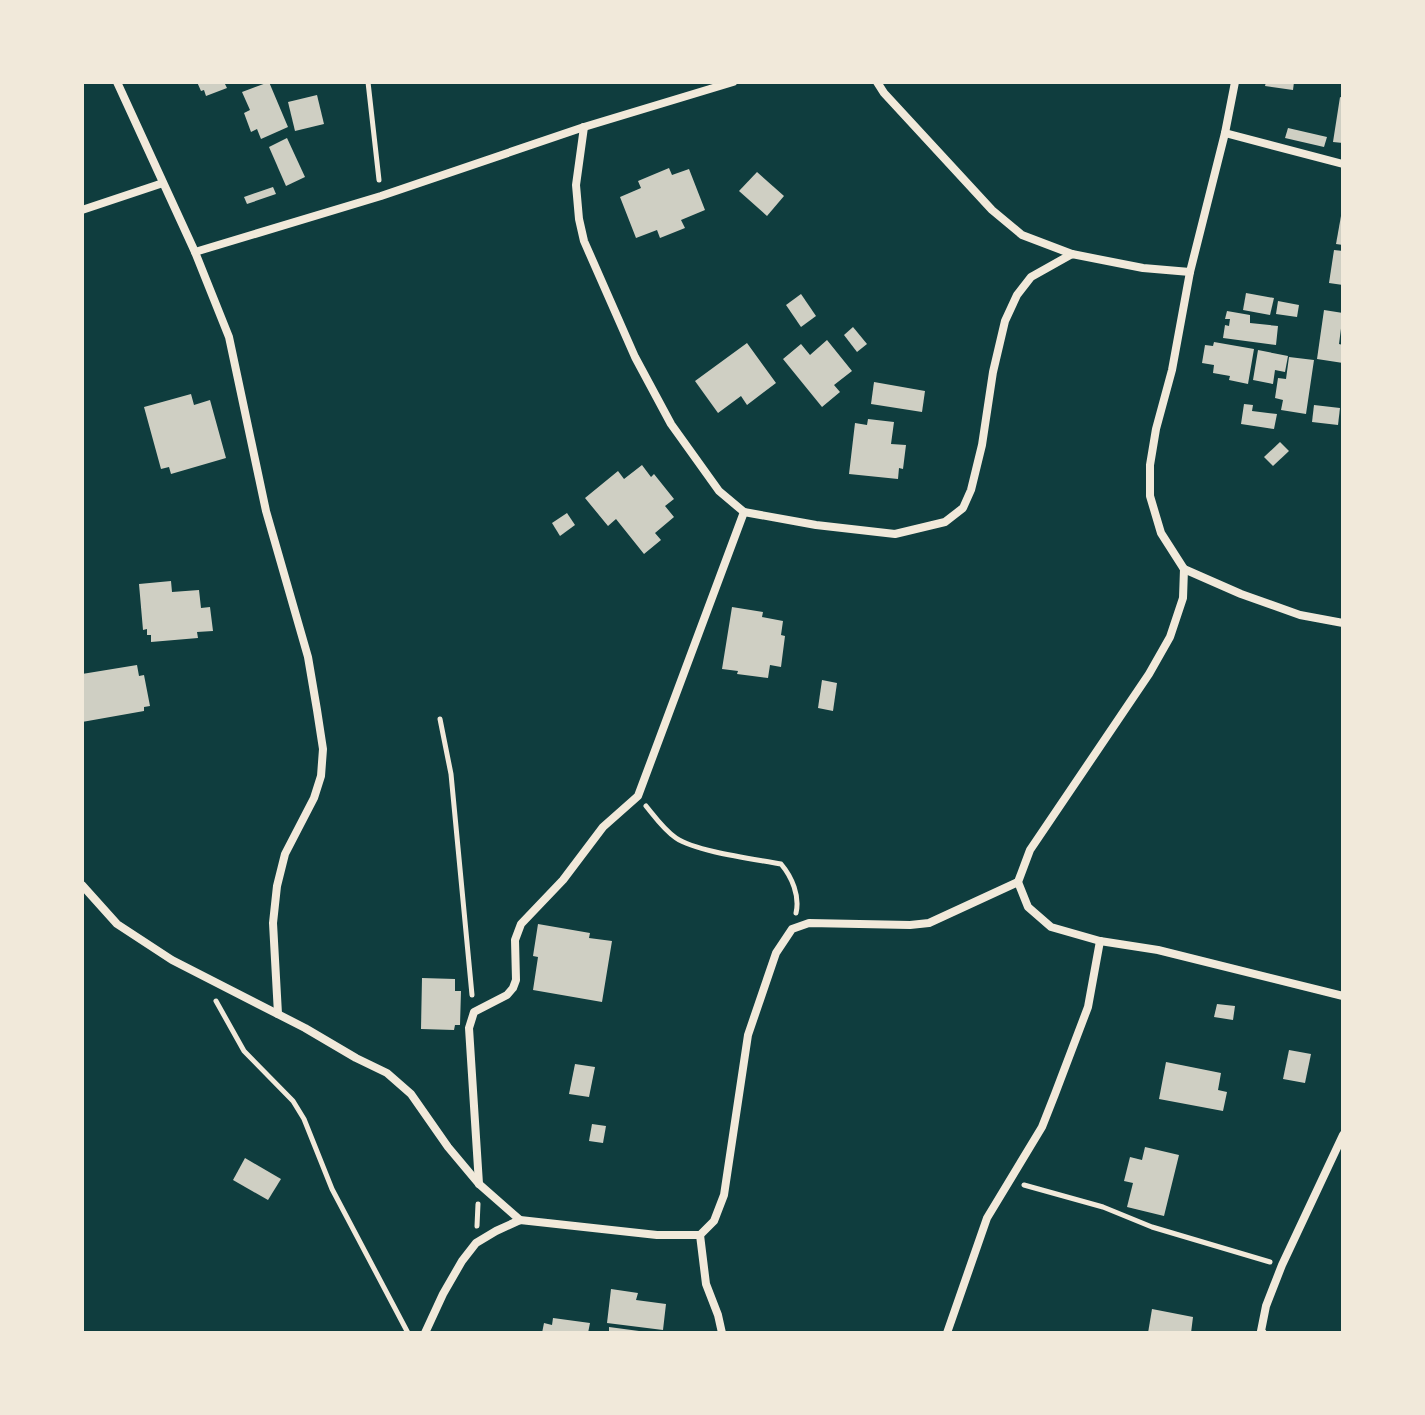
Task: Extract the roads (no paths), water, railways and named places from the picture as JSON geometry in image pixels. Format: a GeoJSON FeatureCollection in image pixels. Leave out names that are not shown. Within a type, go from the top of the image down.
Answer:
{"type":"FeatureCollection","features":[{"type":"Feature","properties":{"kind":"street"},"geometry":{"type":"LineString","coordinates":[[117,82],[195,252],[229,337],[266,511],[308,657],[323,749],[321,776],[314,798],[285,854],[277,886],[273,923],[278,1014]]}},
{"type":"Feature","properties":{"kind":"street"},"geometry":{"type":"LineString","coordinates":[[195,252],[381,196],[584,127],[733,82]]}},
{"type":"Feature","properties":{"kind":"street"},"geometry":{"type":"LineString","coordinates":[[877,82],[992,210],[1022,235],[1072,254],[1143,268],[1190,272]]}},
{"type":"Feature","properties":{"kind":"street"},"geometry":{"type":"LineString","coordinates":[[1235,82],[1190,272],[1172,370],[1156,429],[1150,465],[1150,496],[1161,533],[1184,569],[1300,615],[1343,623]]}},
{"type":"Feature","properties":{"kind":"street"},"geometry":{"type":"LineString","coordinates":[[584,127],[576,185],[584,241],[635,357],[671,424],[719,491],[744,512],[816,525],[895,534],[945,522],[963,508],[971,490],[982,445],[993,372],[1005,321],[1017,295],[1031,277],[1072,254]]}},
{"type":"Feature","properties":{"kind":"street"},"geometry":{"type":"LineString","coordinates":[[1225,133],[1343,164]]}},
{"type":"Feature","properties":{"kind":"street"},"geometry":{"type":"LineString","coordinates":[[82,210],[163,183]]}},
{"type":"Feature","properties":{"kind":"street"},"geometry":{"type":"LineString","coordinates":[[479,1184],[469,1028],[474,1012],[507,995],[513,988],[516,980],[515,940],[521,924],[563,880],[603,827],[638,796],[744,512]]}},
{"type":"Feature","properties":{"kind":"street"},"geometry":{"type":"LineString","coordinates":[[1184,569],[1183,598],[1170,637],[1149,674],[1030,850],[1018,882],[1028,907],[1051,927],[1343,996]]}},
{"type":"Feature","properties":{"kind":"street"},"geometry":{"type":"LineString","coordinates":[[425,1333],[449,1283],[476,1243],[520,1220],[657,1235],[700,1235],[714,1221],[724,1195],[748,1035],[776,953],[792,929],[809,923],[929,923],[1018,882]]}},
{"type":"Feature","properties":{"kind":"street"},"geometry":{"type":"LineString","coordinates":[[82,885],[117,924],[172,960],[387,1073],[411,1094],[448,1147],[479,1184],[520,1220]]}},
{"type":"Feature","properties":{"kind":"street"},"geometry":{"type":"LineString","coordinates":[[947,1333],[987,1218],[1042,1127],[1088,1007],[1100,941]]}},
{"type":"Feature","properties":{"kind":"street"},"geometry":{"type":"LineString","coordinates":[[1262,1332],[1266,1306],[1282,1265],[1343,1135]]}},
{"type":"Feature","properties":{"kind":"street"},"geometry":{"type":"LineString","coordinates":[[700,1235],[706,1284],[722,1333]]}}]}
